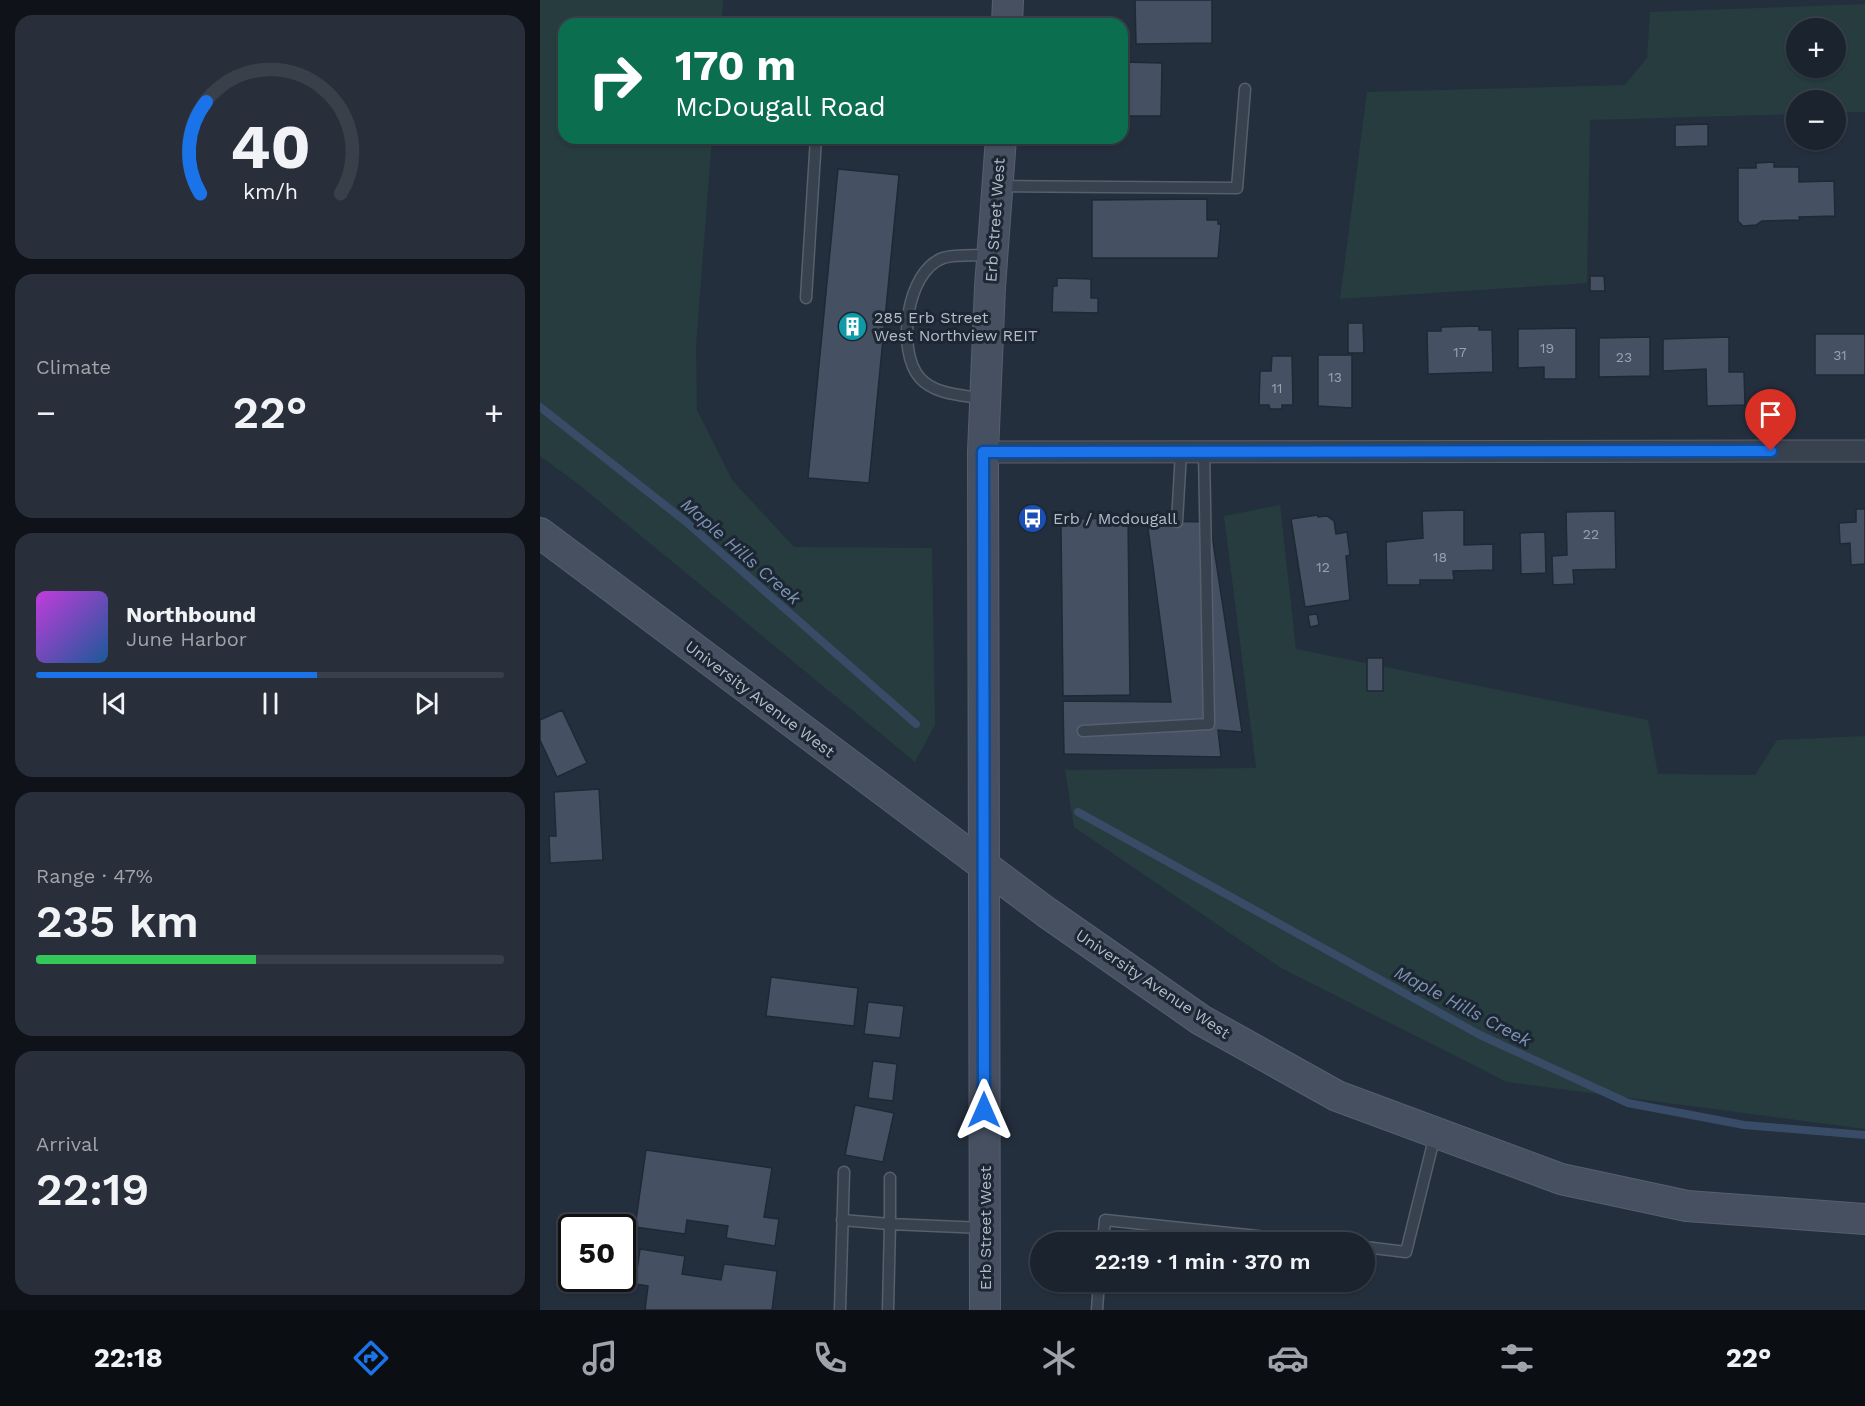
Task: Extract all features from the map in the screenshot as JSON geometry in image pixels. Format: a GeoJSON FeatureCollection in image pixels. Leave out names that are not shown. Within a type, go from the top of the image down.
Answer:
{"type":"FeatureCollection","features":[{"type":"Feature","properties":{"kind":"main road"},"geometry":{"type":"LineString","coordinates":[[1007,18],[1008,0]]}},
{"type":"Feature","properties":{"kind":"main road","name":"Erb Street West"},"geometry":{"type":"LineString","coordinates":[[985,1310],[983,452],[1001,144]]}},
{"type":"Feature","properties":{"kind":"main road","name":"University Avenue West"},"geometry":{"type":"LineString","coordinates":[[540,533],[984,867],[1201,1020],[1337,1096],[1561,1179],[1687,1206],[1865,1219]]}},
{"type":"Feature","properties":{"kind":"street"},"geometry":{"type":"LineString","coordinates":[[983,452],[1865,451]]}},
{"type":"Feature","properties":{"kind":"lane"},"geometry":{"type":"LineString","coordinates":[[998,186],[1238,188],[1245,89]]}},
{"type":"Feature","properties":{"kind":"lane"},"geometry":{"type":"LineString","coordinates":[[806,298],[816,144]]}},
{"type":"Feature","properties":{"kind":"lane"},"geometry":{"type":"LineString","coordinates":[[986,399],[937,390],[920,379],[913,367],[906,332],[912,296],[926,270],[943,258],[993,255]]}},
{"type":"Feature","properties":{"kind":"lane"},"geometry":{"type":"LineString","coordinates":[[1083,731],[1209,724],[1204,451]]}},
{"type":"Feature","properties":{"kind":"lane"},"geometry":{"type":"LineString","coordinates":[[1177,522],[1181,452]]}},
{"type":"Feature","properties":{"kind":"lane"},"geometry":{"type":"LineString","coordinates":[[1375,1248],[1406,1252],[1436,1134]]}},
{"type":"Feature","properties":{"kind":"lane"},"geometry":{"type":"LineString","coordinates":[[840,1310],[844,1172]]}},
{"type":"Feature","properties":{"kind":"lane"},"geometry":{"type":"LineString","coordinates":[[888,1310],[890,1178]]}},
{"type":"Feature","properties":{"kind":"lane"},"geometry":{"type":"LineString","coordinates":[[842,1220],[985,1228]]}},
{"type":"Feature","properties":{"kind":"lane"},"geometry":{"type":"LineString","coordinates":[[1104,1232],[1105,1220],[1220,1232]]}},
{"type":"Feature","properties":{"kind":"lane"},"geometry":{"type":"LineString","coordinates":[[1097,1310],[1098,1292]]}},
{"type":"Feature","properties":{"kind":"green space"},"geometry":{"type":"Polygon","coordinates":[[[540,0],[723,0],[722,18],[558,18],[558,144],[712,144],[696,345],[697,410],[732,480],[794,547],[932,548],[935,725],[915,762],[577,483],[540,456],[540,0]]]}},
{"type":"Feature","properties":{"kind":"green space"},"geometry":{"type":"Polygon","coordinates":[[[1865,4],[1865,112],[1846,112],[1846,90],[1786,90],[1786,114],[1590,120],[1587,283],[1340,299],[1367,92],[1625,85],[1647,58],[1650,12],[1865,4]]]}},
{"type":"Feature","properties":{"kind":"green space"},"geometry":{"type":"Polygon","coordinates":[[[1280,505],[1296,649],[1648,720],[1658,774],[1755,775],[1777,740],[1865,736],[1865,1129],[1507,1082],[1281,968],[1074,827],[1065,770],[1256,768],[1224,516],[1280,505]]]}},
{"type":"Feature","properties":{"kind":"building"},"geometry":{"type":"Polygon","coordinates":[[[1135,0],[1212,0],[1212,43],[1136,44],[1135,0]]]}},
{"type":"Feature","properties":{"kind":"building"},"geometry":{"type":"Polygon","coordinates":[[[1128,62],[1162,63],[1161,116],[1128,116],[1128,62]]]}},
{"type":"Feature","properties":{"kind":"building"},"geometry":{"type":"Polygon","coordinates":[[[1708,124],[1708,146],[1675,147],[1675,125],[1708,124]]]}},
{"type":"Feature","properties":{"kind":"building"},"geometry":{"type":"Polygon","coordinates":[[[1774,162],[1774,167],[1799,167],[1799,182],[1834,181],[1835,216],[1762,221],[1756,225],[1743,226],[1738,221],[1738,168],[1756,168],[1756,163],[1774,162]]]}},
{"type":"Feature","properties":{"kind":"building","name":"285 Erb Street West Northview REIT"},"geometry":{"type":"Polygon","coordinates":[[[838,169],[899,175],[869,483],[808,478],[838,169]]]}},
{"type":"Feature","properties":{"kind":"building"},"geometry":{"type":"Polygon","coordinates":[[[1207,199],[1207,220],[1218,220],[1218,224],[1221,224],[1218,258],[1092,258],[1092,200],[1207,199]]]}},
{"type":"Feature","properties":{"kind":"building"},"geometry":{"type":"Polygon","coordinates":[[[1590,276],[1604,276],[1605,291],[1590,291],[1590,276]]]}},
{"type":"Feature","properties":{"kind":"building"},"geometry":{"type":"Polygon","coordinates":[[[1057,278],[1091,279],[1091,298],[1098,298],[1098,313],[1052,312],[1053,286],[1057,286],[1057,278]]]}},
{"type":"Feature","properties":{"kind":"building"},"geometry":{"type":"Polygon","coordinates":[[[1348,323],[1363,323],[1364,353],[1348,353],[1348,323]]]}},
{"type":"Feature","properties":{"kind":"building"},"geometry":{"type":"Polygon","coordinates":[[[1479,326],[1479,330],[1492,330],[1493,372],[1428,374],[1427,331],[1441,331],[1441,327],[1479,326]]]}},
{"type":"Feature","properties":{"kind":"building"},"geometry":{"type":"Polygon","coordinates":[[[1576,328],[1576,379],[1544,379],[1544,367],[1518,368],[1518,329],[1576,328]]]}},
{"type":"Feature","properties":{"kind":"building"},"geometry":{"type":"Polygon","coordinates":[[[1815,334],[1865,334],[1865,375],[1815,375],[1815,334]]]}},
{"type":"Feature","properties":{"kind":"building"},"geometry":{"type":"Polygon","coordinates":[[[1650,337],[1650,376],[1599,377],[1599,338],[1650,337]]]}},
{"type":"Feature","properties":{"kind":"building"},"geometry":{"type":"Polygon","coordinates":[[[1729,337],[1729,372],[1744,372],[1745,405],[1707,406],[1706,369],[1663,371],[1663,339],[1729,337]]]}},
{"type":"Feature","properties":{"kind":"building"},"geometry":{"type":"Polygon","coordinates":[[[1318,355],[1352,355],[1352,408],[1318,406],[1318,355]]]}},
{"type":"Feature","properties":{"kind":"building"},"geometry":{"type":"Polygon","coordinates":[[[1272,356],[1292,356],[1293,405],[1282,405],[1282,409],[1270,409],[1269,405],[1259,405],[1260,371],[1271,371],[1272,356]]]}},
{"type":"Feature","properties":{"kind":"building"},"geometry":{"type":"Polygon","coordinates":[[[1856,509],[1865,509],[1865,564],[1851,565],[1850,543],[1840,544],[1839,523],[1856,522],[1856,509]]]}},
{"type":"Feature","properties":{"kind":"building"},"geometry":{"type":"Polygon","coordinates":[[[1464,510],[1464,545],[1493,544],[1493,570],[1453,571],[1454,580],[1420,580],[1420,585],[1387,585],[1386,542],[1423,538],[1422,511],[1464,510]]]}},
{"type":"Feature","properties":{"kind":"building"},"geometry":{"type":"Polygon","coordinates":[[[1615,511],[1616,569],[1573,570],[1574,584],[1553,585],[1552,556],[1567,555],[1566,512],[1615,511]]]}},
{"type":"Feature","properties":{"kind":"building"},"geometry":{"type":"Polygon","coordinates":[[[1318,515],[1318,517],[1327,516],[1334,521],[1336,534],[1347,532],[1350,555],[1346,556],[1350,600],[1305,607],[1291,519],[1318,515]]]}},
{"type":"Feature","properties":{"kind":"building"},"geometry":{"type":"Polygon","coordinates":[[[1128,518],[1130,695],[1063,696],[1061,527],[1069,519],[1128,518]]]}},
{"type":"Feature","properties":{"kind":"building"},"geometry":{"type":"Polygon","coordinates":[[[1147,521],[1210,522],[1242,732],[1218,730],[1221,757],[1064,754],[1063,701],[1171,702],[1147,521]]]}},
{"type":"Feature","properties":{"kind":"building"},"geometry":{"type":"Polygon","coordinates":[[[1545,532],[1546,573],[1521,574],[1520,533],[1545,532]]]}},
{"type":"Feature","properties":{"kind":"building"},"geometry":{"type":"Polygon","coordinates":[[[1317,614],[1319,625],[1310,627],[1308,615],[1317,614]]]}},
{"type":"Feature","properties":{"kind":"building"},"geometry":{"type":"Polygon","coordinates":[[[1367,658],[1383,658],[1383,691],[1367,691],[1367,658]]]}},
{"type":"Feature","properties":{"kind":"building"},"geometry":{"type":"Polygon","coordinates":[[[562,710],[587,763],[557,777],[540,740],[540,720],[562,710]]]}},
{"type":"Feature","properties":{"kind":"building"},"geometry":{"type":"Polygon","coordinates":[[[599,789],[603,860],[550,863],[549,836],[556,836],[554,792],[599,789]]]}},
{"type":"Feature","properties":{"kind":"building"},"geometry":{"type":"Polygon","coordinates":[[[771,977],[858,988],[854,1026],[766,1016],[771,977]]]}},
{"type":"Feature","properties":{"kind":"building"},"geometry":{"type":"Polygon","coordinates":[[[868,1002],[904,1006],[900,1038],[864,1034],[868,1002]]]}},
{"type":"Feature","properties":{"kind":"building"},"geometry":{"type":"Polygon","coordinates":[[[873,1061],[897,1064],[893,1101],[868,1098],[873,1061]]]}},
{"type":"Feature","properties":{"kind":"building"},"geometry":{"type":"Polygon","coordinates":[[[855,1105],[894,1113],[883,1162],[845,1155],[855,1105]]]}},
{"type":"Feature","properties":{"kind":"building"},"geometry":{"type":"Polygon","coordinates":[[[646,1150],[772,1168],[764,1217],[779,1219],[775,1246],[726,1238],[728,1226],[687,1220],[685,1234],[636,1227],[646,1150]]]}},
{"type":"Feature","properties":{"kind":"building"},"geometry":{"type":"Polygon","coordinates":[[[640,1249],[685,1256],[682,1274],[721,1280],[724,1264],[777,1271],[772,1310],[645,1310],[648,1286],[636,1284],[640,1249]]]}},
{"type":"Feature","properties":{"kind":"waterway","name":"Maple Hills Creek"},"geometry":{"type":"LineString","coordinates":[[540,407],[685,521],[916,724]]}},
{"type":"Feature","properties":{"kind":"waterway","name":"Maple Hills Creek"},"geometry":{"type":"LineString","coordinates":[[1078,812],[1480,1035],[1628,1103],[1744,1125],[1865,1135]]}},
{"type":"Feature","properties":{"kind":"place","name":"285 Erb Street West Northview REIT"},"geometry":{"type":"Point","coordinates":[853,326]}},
{"type":"Feature","properties":{"kind":"place","name":"Erb / Mcdougall"},"geometry":{"type":"Point","coordinates":[1032,518]}},
{"type":"Feature","properties":{"kind":"route"},"geometry":{"type":"LineString","coordinates":[[984,1110],[983,452],[1771,451]]}}]}
